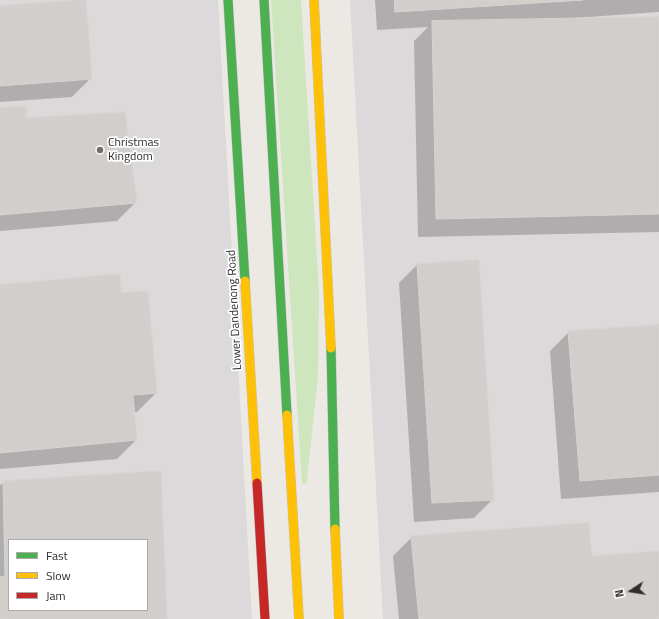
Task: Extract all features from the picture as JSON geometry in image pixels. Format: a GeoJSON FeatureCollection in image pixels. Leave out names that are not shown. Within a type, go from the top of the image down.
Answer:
{"type":"FeatureCollection","features":[{"type":"Feature","properties":{"kind":"main road","name":"Lower Dandenong Road"},"geometry":{"type":"LineString","coordinates":[[228,0],[265,619]]}},
{"type":"Feature","properties":{"kind":"main road"},"geometry":{"type":"LineString","coordinates":[[264,0],[299,619]]}},
{"type":"Feature","properties":{"kind":"main road"},"geometry":{"type":"LineString","coordinates":[[314,0],[331,349],[335,533],[339,619]]}},
{"type":"Feature","properties":{"kind":"shaded area"},"geometry":{"type":"Polygon","coordinates":[[[0,0],[218,0],[252,619],[0,619],[0,0]]]}},
{"type":"Feature","properties":{"kind":"shaded area"},"geometry":{"type":"Polygon","coordinates":[[[350,0],[659,0],[659,619],[383,619],[350,0]]]}},
{"type":"Feature","properties":{"kind":"green space"},"geometry":{"type":"Polygon","coordinates":[[[271,0],[301,0],[319,290],[318,377],[307,483],[305,484],[302,483],[271,0]]]}},
{"type":"Feature","properties":{"kind":"building"},"geometry":{"type":"Polygon","coordinates":[[[86,0],[92,79],[0,86],[0,6],[86,0]]]}},
{"type":"Feature","properties":{"kind":"building"},"geometry":{"type":"Polygon","coordinates":[[[395,0],[583,0],[395,12],[395,0]]]}},
{"type":"Feature","properties":{"kind":"building"},"geometry":{"type":"Polygon","coordinates":[[[659,17],[659,214],[436,219],[432,21],[659,17]]]}},
{"type":"Feature","properties":{"kind":"building"},"geometry":{"type":"Polygon","coordinates":[[[26,106],[26,118],[125,112],[137,203],[0,215],[0,108],[26,106]]]}},
{"type":"Feature","properties":{"kind":"building"},"geometry":{"type":"Polygon","coordinates":[[[479,260],[494,500],[432,503],[417,264],[479,260]]]}},
{"type":"Feature","properties":{"kind":"building"},"geometry":{"type":"Polygon","coordinates":[[[120,274],[121,293],[148,291],[157,393],[133,395],[137,440],[0,453],[0,285],[120,274]]]}},
{"type":"Feature","properties":{"kind":"building"},"geometry":{"type":"Polygon","coordinates":[[[659,325],[659,475],[580,481],[568,331],[659,325]]]}},
{"type":"Feature","properties":{"kind":"building"},"geometry":{"type":"Polygon","coordinates":[[[161,471],[167,619],[0,619],[0,577],[5,576],[3,481],[161,471]]]}},
{"type":"Feature","properties":{"kind":"building"},"geometry":{"type":"Polygon","coordinates":[[[588,523],[592,556],[659,551],[659,619],[419,619],[411,536],[588,523]]]}},
{"type":"Feature","properties":{"kind":"traffic: fast"},"geometry":{"type":"LineString","coordinates":[[228,0],[245,281]]}},
{"type":"Feature","properties":{"kind":"traffic: fast"},"geometry":{"type":"LineString","coordinates":[[264,0],[287,415]]}},
{"type":"Feature","properties":{"kind":"traffic: fast"},"geometry":{"type":"LineString","coordinates":[[331,348],[335,529]]}},
{"type":"Feature","properties":{"kind":"traffic: slow"},"geometry":{"type":"LineString","coordinates":[[314,0],[331,348]]}},
{"type":"Feature","properties":{"kind":"traffic: slow"},"geometry":{"type":"LineString","coordinates":[[245,281],[257,483]]}},
{"type":"Feature","properties":{"kind":"traffic: slow"},"geometry":{"type":"LineString","coordinates":[[287,415],[299,619]]}},
{"type":"Feature","properties":{"kind":"traffic: slow"},"geometry":{"type":"LineString","coordinates":[[335,529],[339,619]]}},
{"type":"Feature","properties":{"kind":"traffic: jam"},"geometry":{"type":"LineString","coordinates":[[257,483],[265,619]]}},
{"type":"Feature","properties":{"kind":"place","name":"Christmas Kingdom"},"geometry":{"type":"Point","coordinates":[100,150]}}]}
